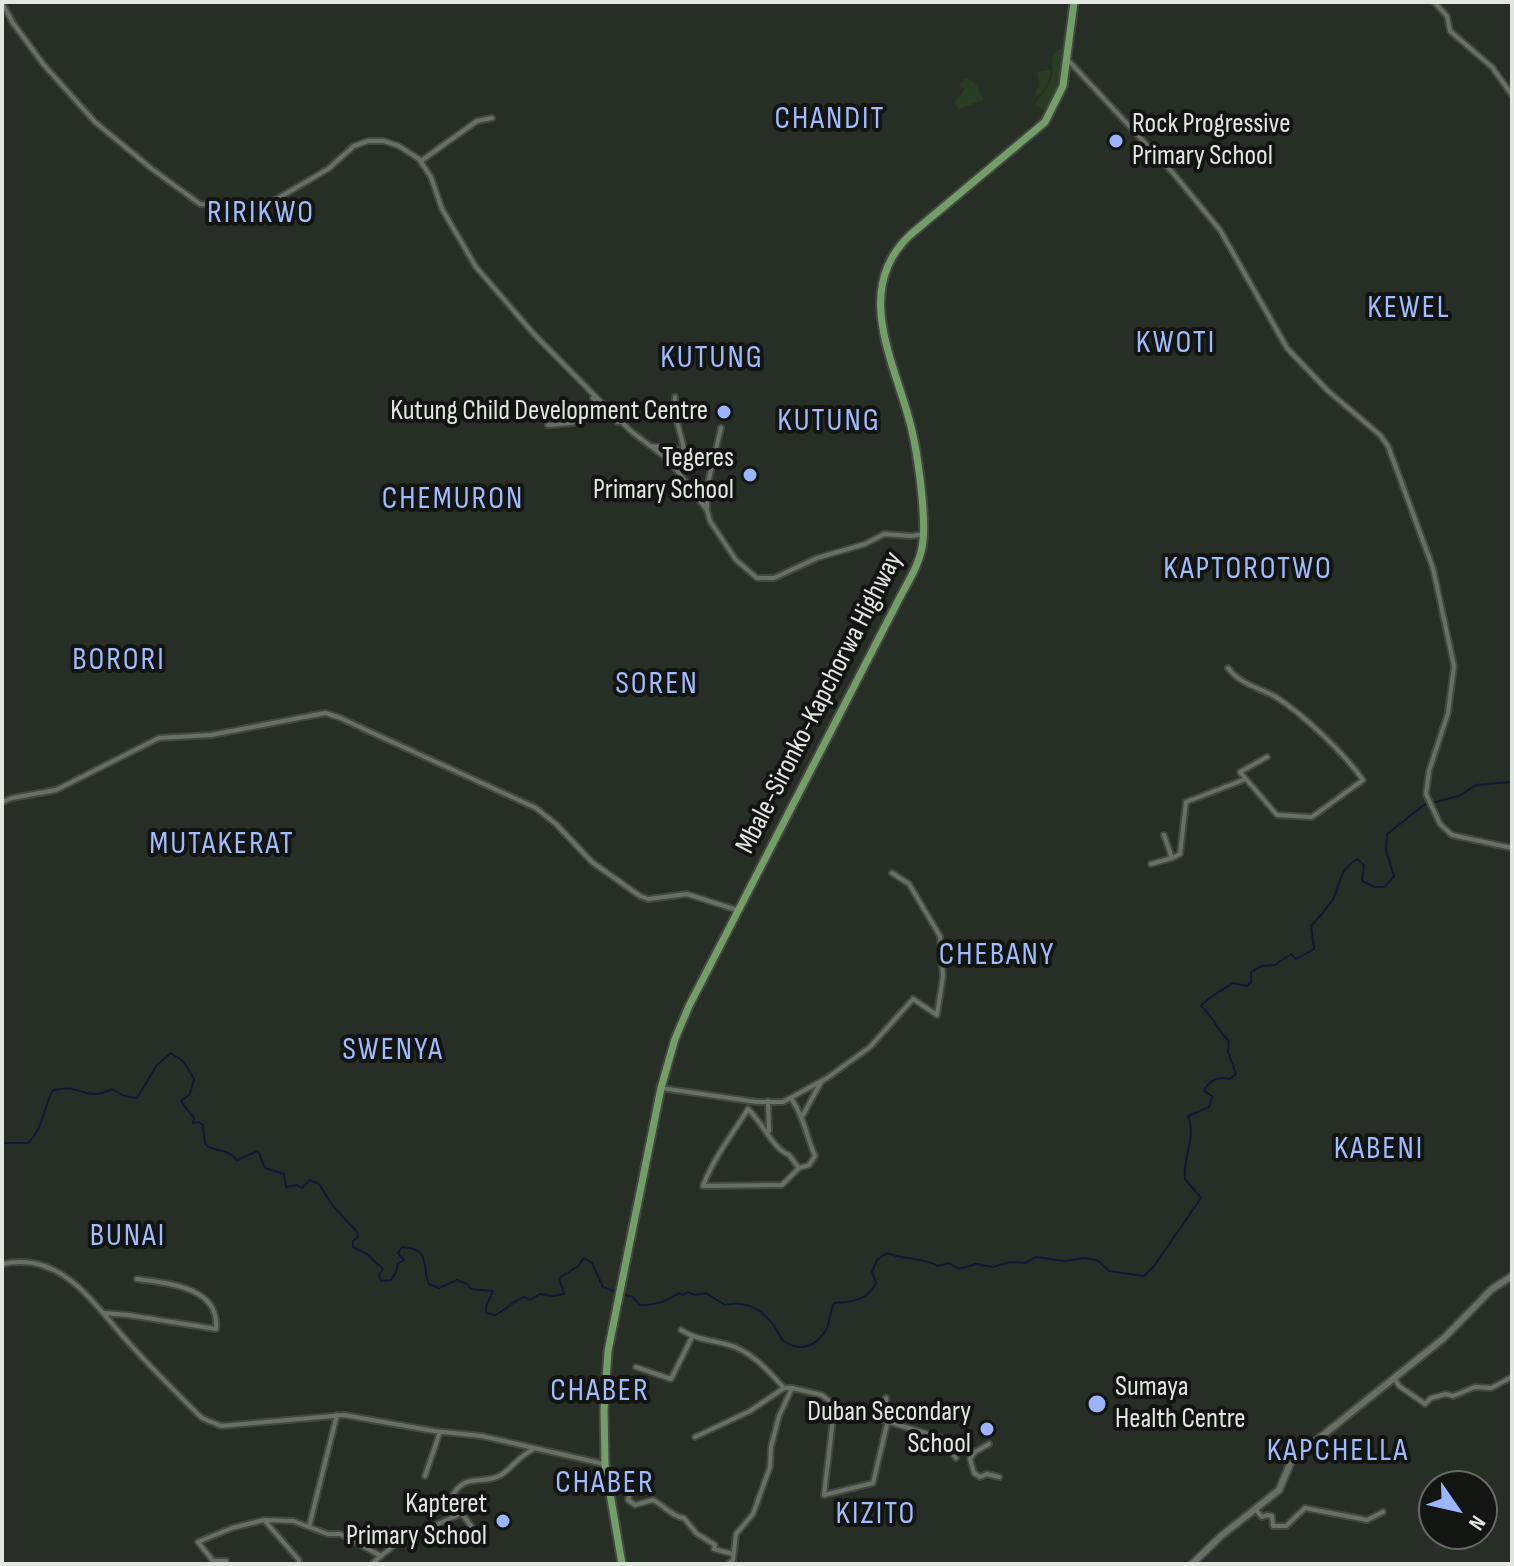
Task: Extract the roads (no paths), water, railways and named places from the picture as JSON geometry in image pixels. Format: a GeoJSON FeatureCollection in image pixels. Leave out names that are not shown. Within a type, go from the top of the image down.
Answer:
{"type":"FeatureCollection","features":[{"type":"Feature","properties":{"kind":"main road","name":"Mbale-Sironko-Kapchorwa Highway"},"geometry":{"type":"LineString","coordinates":[[622,1564],[605,1464],[605,1377],[661,1088],[675,1039],[689,1006],[920,557],[924,534],[910,422],[880,319],[885,271],[900,245],[910,235],[1045,122],[1063,86],[1074,2]]}},
{"type":"Feature","properties":{"kind":"street"},"geometry":{"type":"LineString","coordinates":[[1434,2],[1447,16],[1450,31],[1492,67],[1512,95]]}},
{"type":"Feature","properties":{"kind":"street"},"geometry":{"type":"LineString","coordinates":[[2,3],[44,65],[87,114],[152,169],[200,204],[253,207],[270,203],[328,169],[354,146],[368,141],[384,141],[399,146],[421,161],[431,177],[442,209],[476,267],[579,380],[626,427],[669,460],[707,510]]}},
{"type":"Feature","properties":{"kind":"street"},"geometry":{"type":"LineString","coordinates":[[1068,60],[1173,173],[1220,230],[1287,348],[1388,446],[1433,568],[1454,666],[1448,713],[1429,771],[1426,794],[1440,824],[1452,835],[1512,848]]}},
{"type":"Feature","properties":{"kind":"street"},"geometry":{"type":"LineString","coordinates":[[421,161],[477,121],[492,118]]}},
{"type":"Feature","properties":{"kind":"street"},"geometry":{"type":"LineString","coordinates":[[579,380],[606,413],[650,445],[686,451],[679,423],[673,414],[675,397]]}},
{"type":"Feature","properties":{"kind":"street"},"geometry":{"type":"LineString","coordinates":[[584,418],[592,406],[600,406]]}},
{"type":"Feature","properties":{"kind":"street"},"geometry":{"type":"LineString","coordinates":[[548,425],[572,423],[606,413]]}},
{"type":"Feature","properties":{"kind":"street"},"geometry":{"type":"LineString","coordinates":[[721,428],[708,483],[707,510],[710,521],[747,572],[761,579],[774,578],[817,558],[865,544],[884,534],[924,534]]}},
{"type":"Feature","properties":{"kind":"street"},"geometry":{"type":"LineString","coordinates":[[1228,668],[1237,680],[1277,698],[1341,751],[1363,780],[1312,817],[1277,815],[1240,772],[1267,757]]}},
{"type":"Feature","properties":{"kind":"street"},"geometry":{"type":"LineString","coordinates":[[2,802],[56,790],[159,738],[226,733],[325,713],[536,808],[552,820],[592,862],[640,896],[648,899],[687,894],[738,911]]}},
{"type":"Feature","properties":{"kind":"street"},"geometry":{"type":"LineString","coordinates":[[1151,864],[1180,854],[1186,802],[1246,779]]}},
{"type":"Feature","properties":{"kind":"street"},"geometry":{"type":"LineString","coordinates":[[1164,835],[1172,858]]}},
{"type":"Feature","properties":{"kind":"street"},"geometry":{"type":"LineString","coordinates":[[661,1088],[783,1102],[870,1047],[913,999],[937,1015],[943,976],[940,936],[909,884],[892,873]]}},
{"type":"Feature","properties":{"kind":"street"},"geometry":{"type":"LineString","coordinates":[[803,1115],[822,1080]]}},
{"type":"Feature","properties":{"kind":"street"},"geometry":{"type":"LineString","coordinates":[[769,1133],[748,1109],[712,1161],[703,1186],[782,1185],[799,1168],[809,1165],[815,1156],[806,1136],[803,1115],[791,1098]]}},
{"type":"Feature","properties":{"kind":"street"},"geometry":{"type":"LineString","coordinates":[[768,1101],[772,1141],[799,1168]]}},
{"type":"Feature","properties":{"kind":"street"},"geometry":{"type":"LineString","coordinates":[[2,1264],[30,1261],[52,1269],[84,1291],[156,1372],[211,1424],[221,1426],[337,1415],[482,1436],[605,1464]]}},
{"type":"Feature","properties":{"kind":"street"},"geometry":{"type":"LineString","coordinates":[[1192,1564],[1221,1536],[1279,1490],[1291,1462],[1297,1456],[1444,1338],[1498,1283],[1512,1276]]}},
{"type":"Feature","properties":{"kind":"street"},"geometry":{"type":"LineString","coordinates":[[102,1313],[216,1329],[212,1307],[199,1295],[180,1286],[137,1279]]}},
{"type":"Feature","properties":{"kind":"street"},"geometry":{"type":"LineString","coordinates":[[681,1330],[692,1337],[734,1347],[757,1359],[784,1388]]}},
{"type":"Feature","properties":{"kind":"street"},"geometry":{"type":"LineString","coordinates":[[636,1367],[671,1379],[692,1337]]}},
{"type":"Feature","properties":{"kind":"street"},"geometry":{"type":"LineString","coordinates":[[1395,1379],[1399,1386],[1425,1404],[1431,1398],[1446,1394],[1453,1396],[1475,1387],[1491,1388],[1512,1377]]}},
{"type":"Feature","properties":{"kind":"street"},"geometry":{"type":"LineString","coordinates":[[695,1437],[750,1411],[784,1388],[792,1388],[822,1395],[832,1404],[941,1438],[956,1458]]}},
{"type":"Feature","properties":{"kind":"street"},"geometry":{"type":"LineString","coordinates":[[728,1564],[736,1534],[753,1514],[770,1467],[771,1447],[779,1416],[792,1388]]}},
{"type":"Feature","properties":{"kind":"street"},"geometry":{"type":"LineString","coordinates":[[832,1404],[824,1495],[873,1483],[888,1420],[886,1398]]}},
{"type":"Feature","properties":{"kind":"street"},"geometry":{"type":"LineString","coordinates":[[309,1527],[337,1415]]}},
{"type":"Feature","properties":{"kind":"street"},"geometry":{"type":"LineString","coordinates":[[425,1476],[440,1432]]}},
{"type":"Feature","properties":{"kind":"street"},"geometry":{"type":"LineString","coordinates":[[989,1444],[970,1459],[974,1473],[980,1477],[987,1474],[999,1477]]}},
{"type":"Feature","properties":{"kind":"street"},"geometry":{"type":"LineString","coordinates":[[946,1446],[975,1452]]}},
{"type":"Feature","properties":{"kind":"street"},"geometry":{"type":"LineString","coordinates":[[473,1539],[474,1530],[451,1499],[457,1488],[465,1482],[501,1475],[521,1455],[534,1449]]}},
{"type":"Feature","properties":{"kind":"street"},"geometry":{"type":"LineString","coordinates":[[629,1495],[628,1500],[635,1505],[653,1500],[662,1505],[677,1518],[684,1518],[696,1533],[715,1545],[714,1549],[733,1554]]}},
{"type":"Feature","properties":{"kind":"street"},"geometry":{"type":"LineString","coordinates":[[1255,1509],[1259,1516],[1272,1516],[1273,1526],[1286,1526],[1305,1508],[1367,1520],[1383,1512]]}},
{"type":"Feature","properties":{"kind":"street"},"geometry":{"type":"LineString","coordinates":[[372,1564],[397,1543],[462,1513]]}},
{"type":"Feature","properties":{"kind":"street"},"geometry":{"type":"LineString","coordinates":[[256,1520],[293,1521],[328,1534],[340,1534],[381,1556]]}},
{"type":"Feature","properties":{"kind":"street"},"geometry":{"type":"LineString","coordinates":[[226,1564],[226,1561],[213,1561],[198,1542],[232,1528],[264,1520]]}},
{"type":"Feature","properties":{"kind":"street"},"geometry":{"type":"LineString","coordinates":[[264,1520],[299,1560],[299,1564]]}},
{"type":"Feature","properties":{"kind":"waterway"},"geometry":{"type":"LineString","coordinates":[[622,1294],[633,1297],[640,1305],[670,1299],[679,1293],[706,1293],[725,1305],[753,1307],[769,1320],[783,1341],[803,1347],[814,1343],[823,1334],[834,1303],[868,1294],[876,1283],[872,1272],[877,1260],[887,1253],[938,1266],[949,1263],[959,1269],[976,1264],[993,1267],[1010,1262],[1025,1263],[1036,1257],[1065,1261],[1083,1258],[1097,1260],[1109,1271],[1144,1276],[1201,1198],[1185,1179],[1191,1132],[1188,1116],[1209,1107],[1212,1096],[1204,1091],[1211,1081],[1230,1079],[1236,1074],[1228,1052],[1229,1041],[1201,1006],[1233,983],[1247,986],[1251,982],[1251,972],[1262,966],[1275,965],[1291,954],[1296,959],[1314,949],[1311,926],[1333,899],[1346,868],[1357,859],[1364,865],[1362,881],[1375,887],[1385,887],[1394,876],[1386,850],[1387,834],[1424,805],[1459,796],[1476,785],[1512,782]]}},
{"type":"Feature","properties":{"kind":"waterway"},"geometry":{"type":"LineString","coordinates":[[2,1143],[28,1143],[37,1131],[53,1090],[71,1089],[95,1094],[112,1089],[124,1096],[137,1098],[157,1065],[171,1053],[184,1062],[194,1079],[190,1094],[181,1101],[194,1118],[193,1123],[203,1125],[205,1144],[237,1160],[258,1151],[265,1168],[284,1174],[286,1187],[297,1185],[302,1188],[310,1180],[319,1184],[333,1206],[357,1232],[353,1247],[367,1254],[383,1269],[379,1275],[381,1281],[391,1280],[397,1264],[404,1260],[398,1253],[402,1247],[411,1248],[422,1255],[429,1284],[439,1288],[457,1280],[471,1289],[493,1291],[486,1313],[495,1315],[524,1297],[530,1300],[540,1294],[564,1294],[559,1278],[578,1266],[584,1258],[592,1263],[603,1287],[616,1292]]}},
{"type":"Feature","properties":{"kind":"place","name":"Rock Progressive Primary School"},"geometry":{"type":"Point","coordinates":[1116,141]}},
{"type":"Feature","properties":{"kind":"place","name":"Kutung Child Development Centre"},"geometry":{"type":"Point","coordinates":[724,412]}},
{"type":"Feature","properties":{"kind":"place","name":"Tegeres Primary School"},"geometry":{"type":"Point","coordinates":[750,475]}},
{"type":"Feature","properties":{"kind":"place","name":"Sumaya Health Centre"},"geometry":{"type":"Point","coordinates":[1097,1404]}},
{"type":"Feature","properties":{"kind":"place","name":"Duban Secondary School"},"geometry":{"type":"Point","coordinates":[987,1429]}},
{"type":"Feature","properties":{"kind":"place","name":"Kapteret Primary School"},"geometry":{"type":"Point","coordinates":[503,1521]}},
{"type":"Feature","properties":{"kind":"district","name":"CHANDIT"},"geometry":{"type":"Point","coordinates":[830,120]}},
{"type":"Feature","properties":{"kind":"district","name":"RIRIKWO"},"geometry":{"type":"Point","coordinates":[261,214]}},
{"type":"Feature","properties":{"kind":"district","name":"KEWEL"},"geometry":{"type":"Point","coordinates":[1409,309]}},
{"type":"Feature","properties":{"kind":"district","name":"KWOTI"},"geometry":{"type":"Point","coordinates":[1176,344]}},
{"type":"Feature","properties":{"kind":"district","name":"KUTUNG"},"geometry":{"type":"Point","coordinates":[712,359]}},
{"type":"Feature","properties":{"kind":"district","name":"KUTUNG"},"geometry":{"type":"Point","coordinates":[829,422]}},
{"type":"Feature","properties":{"kind":"district","name":"CHEMURON"},"geometry":{"type":"Point","coordinates":[453,500]}},
{"type":"Feature","properties":{"kind":"district","name":"KAPTOROTWO"},"geometry":{"type":"Point","coordinates":[1248,570]}},
{"type":"Feature","properties":{"kind":"district","name":"BORORI"},"geometry":{"type":"Point","coordinates":[119,661]}},
{"type":"Feature","properties":{"kind":"district","name":"SOREN"},"geometry":{"type":"Point","coordinates":[657,685]}},
{"type":"Feature","properties":{"kind":"district","name":"MUTAKERAT"},"geometry":{"type":"Point","coordinates":[222,845]}},
{"type":"Feature","properties":{"kind":"district","name":"CHEBANY"},"geometry":{"type":"Point","coordinates":[997,956]}},
{"type":"Feature","properties":{"kind":"district","name":"SWENYA"},"geometry":{"type":"Point","coordinates":[393,1051]}},
{"type":"Feature","properties":{"kind":"district","name":"KABENI"},"geometry":{"type":"Point","coordinates":[1379,1150]}},
{"type":"Feature","properties":{"kind":"district","name":"BUNAI"},"geometry":{"type":"Point","coordinates":[128,1237]}},
{"type":"Feature","properties":{"kind":"district","name":"CHABER"},"geometry":{"type":"Point","coordinates":[600,1392]}},
{"type":"Feature","properties":{"kind":"district","name":"KAPCHELLA"},"geometry":{"type":"Point","coordinates":[1338,1452]}},
{"type":"Feature","properties":{"kind":"district","name":"CHABER"},"geometry":{"type":"Point","coordinates":[605,1484]}},
{"type":"Feature","properties":{"kind":"district","name":"KIZITO"},"geometry":{"type":"Point","coordinates":[876,1515]}}]}
